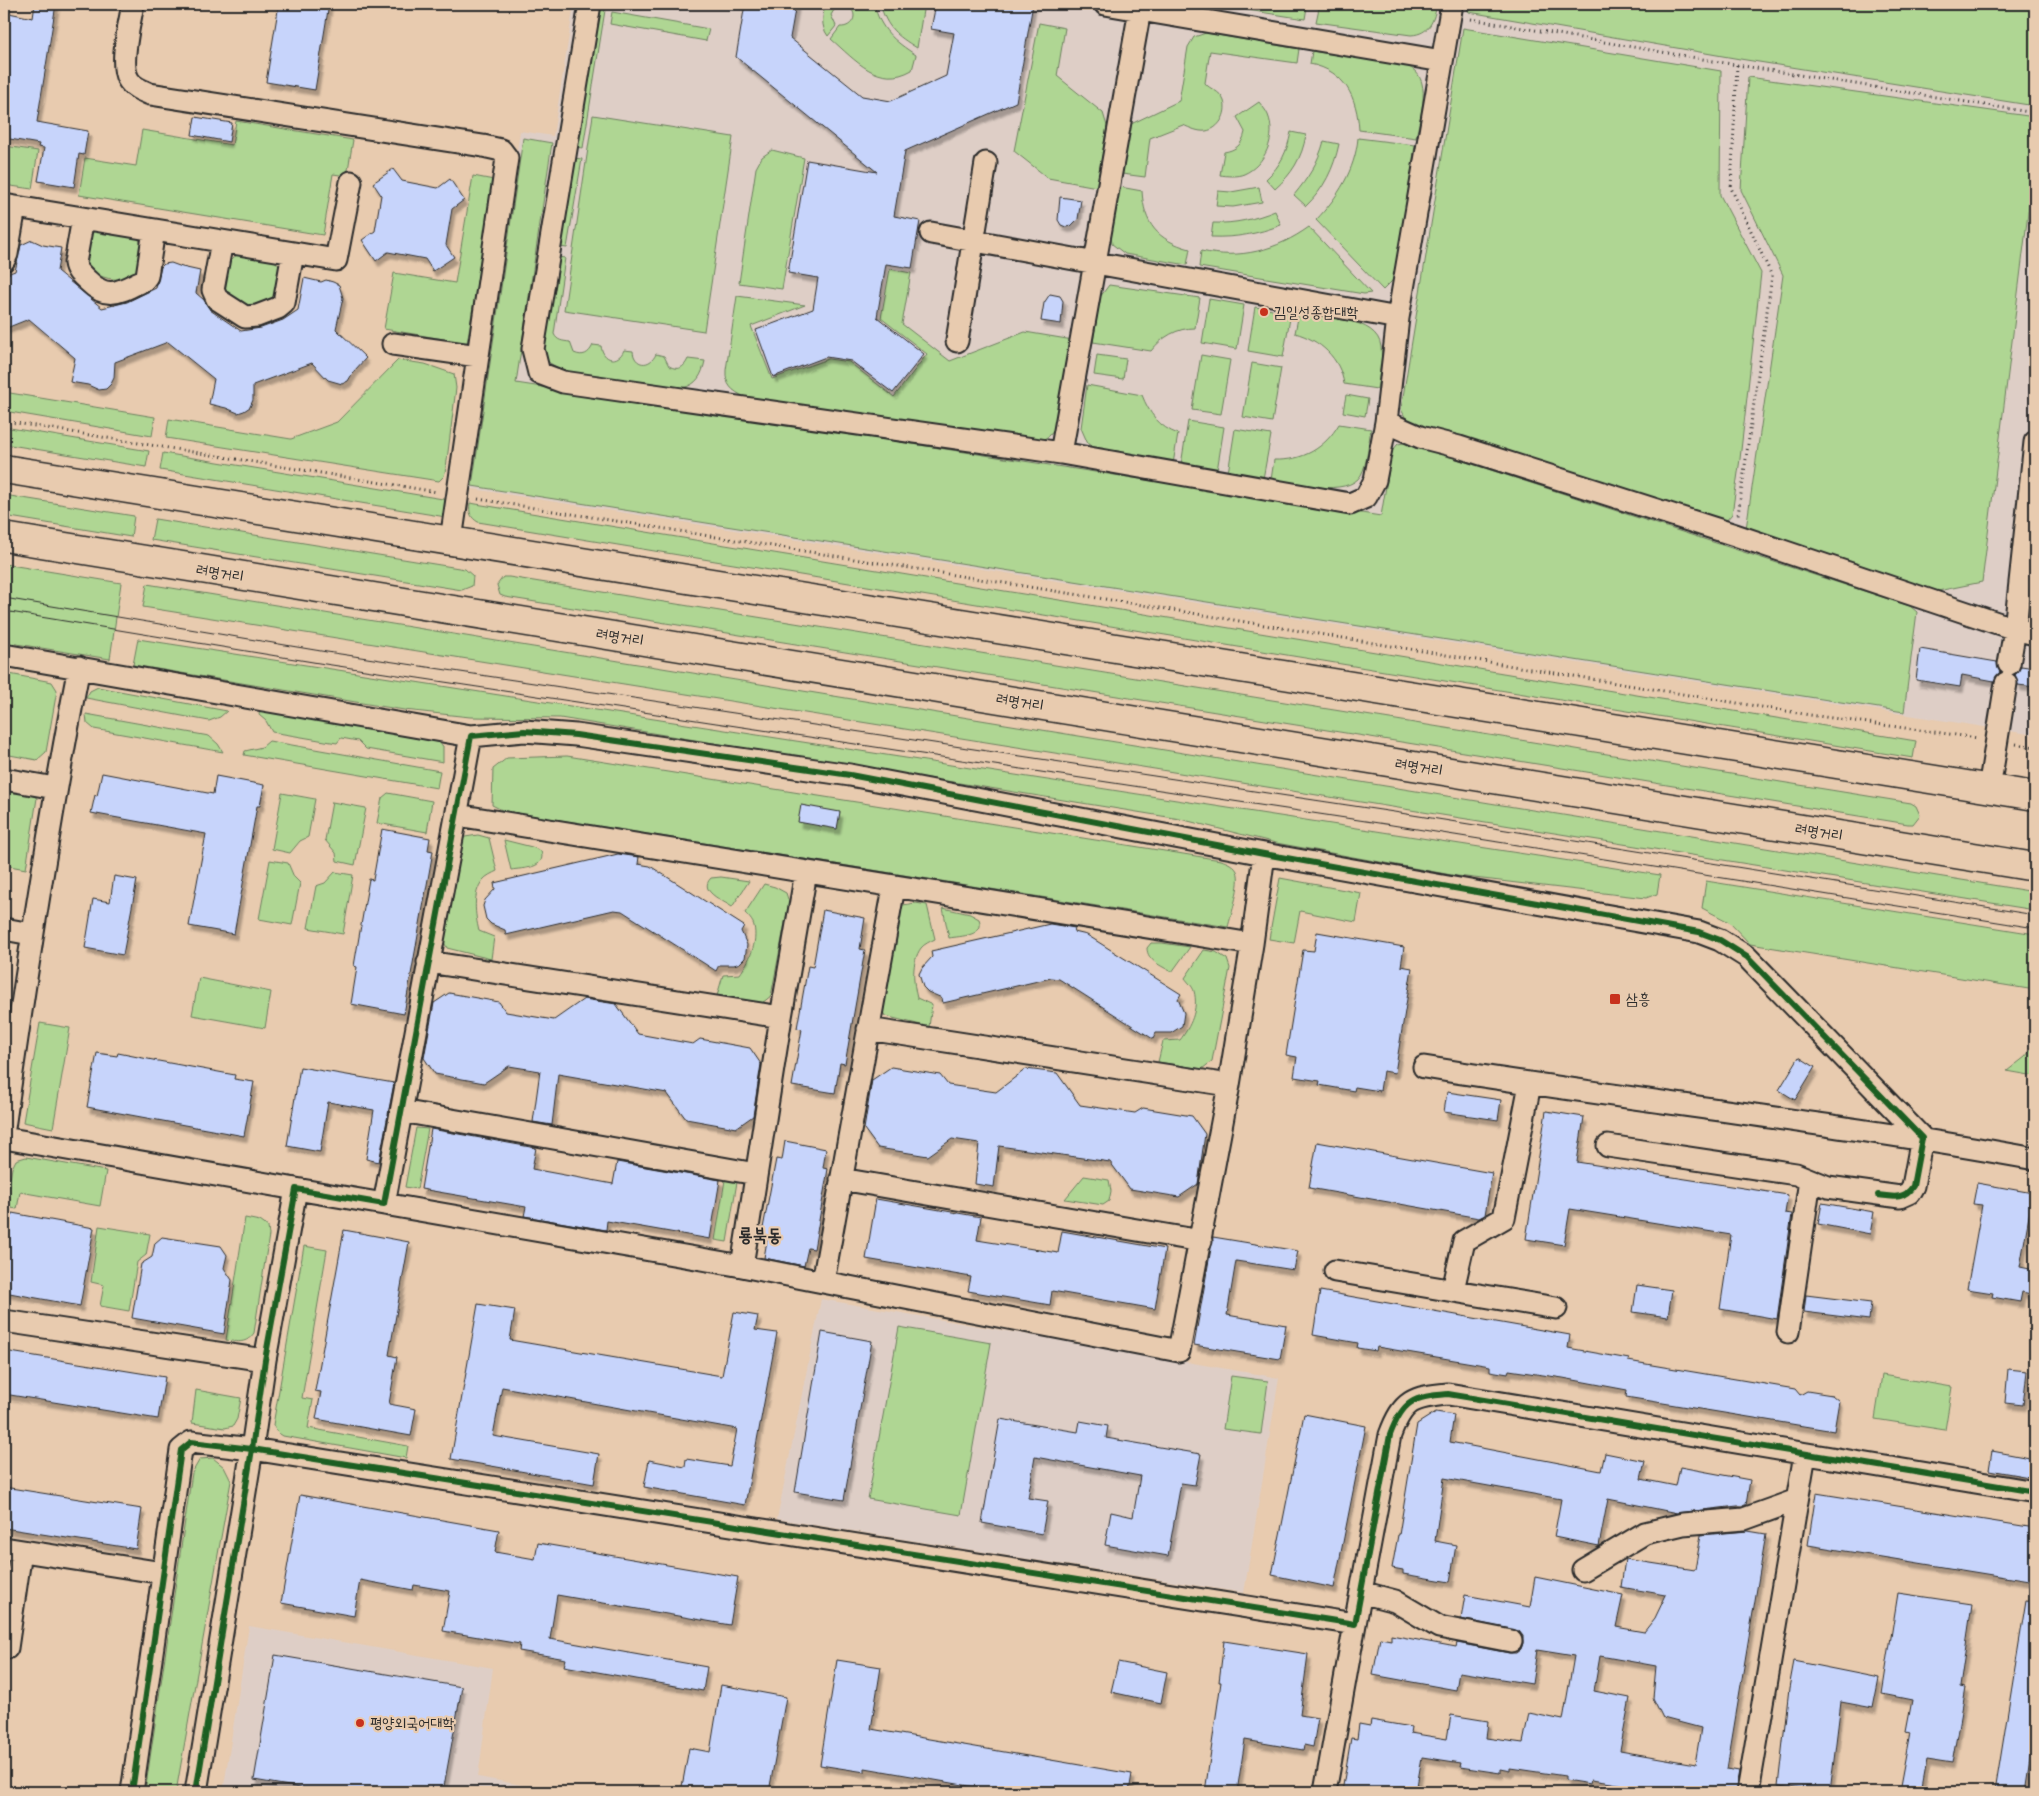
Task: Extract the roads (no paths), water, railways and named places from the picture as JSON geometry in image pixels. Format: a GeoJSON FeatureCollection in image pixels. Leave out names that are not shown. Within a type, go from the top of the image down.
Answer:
{"type":"FeatureCollection","features":[{"type":"Feature","properties":{"kind":"highway"},"geometry":{"type":"LineString","coordinates":[[4,470],[451,540],[2035,796]]}},
{"type":"Feature","properties":{"kind":"highway","name":"려명거리"},"geometry":{"type":"LineString","coordinates":[[4,538],[2035,867]]}},
{"type":"Feature","properties":{"kind":"street"},"geometry":{"type":"LineString","coordinates":[[133,4],[124,70],[128,80],[138,89],[150,94],[500,150],[507,158],[451,540]]}},
{"type":"Feature","properties":{"kind":"street"},"geometry":{"type":"LineString","coordinates":[[590,4],[532,349],[539,373],[563,382],[1061,453],[1350,504],[1366,497],[1375,480],[1386,422],[1398,318],[1451,9]]}},
{"type":"Feature","properties":{"kind":"street"},"geometry":{"type":"LineString","coordinates":[[1104,4],[1141,6],[1442,61]]}},
{"type":"Feature","properties":{"kind":"street"},"geometry":{"type":"LineString","coordinates":[[1061,453],[1141,6]]}},
{"type":"Feature","properties":{"kind":"street"},"geometry":{"type":"LineString","coordinates":[[957,341],[986,163]]}},
{"type":"Feature","properties":{"kind":"street"},"geometry":{"type":"LineString","coordinates":[[4,260],[7,254],[10,206],[336,260],[351,182]]}},
{"type":"Feature","properties":{"kind":"street"},"geometry":{"type":"LineString","coordinates":[[82,218],[75,263],[76,269],[96,289],[106,294],[144,280],[147,276],[154,230]]}},
{"type":"Feature","properties":{"kind":"street"},"geometry":{"type":"LineString","coordinates":[[931,233],[1398,318]]}},
{"type":"Feature","properties":{"kind":"street"},"geometry":{"type":"LineString","coordinates":[[222,241],[214,290],[217,299],[245,317],[257,316],[278,308],[284,303],[293,253]]}},
{"type":"Feature","properties":{"kind":"street"},"geometry":{"type":"LineString","coordinates":[[393,344],[478,356]]}},
{"type":"Feature","properties":{"kind":"street"},"geometry":{"type":"LineString","coordinates":[[1386,422],[1420,437],[1459,447],[1735,534],[2025,631]]}},
{"type":"Feature","properties":{"kind":"street"},"geometry":{"type":"LineString","coordinates":[[1989,789],[2007,673],[2025,631],[2035,442]]}},
{"type":"Feature","properties":{"kind":"street"},"geometry":{"type":"LineString","coordinates":[[4,655],[471,736],[524,731],[576,735],[840,774],[1264,854],[1699,932],[1720,940],[1747,957],[1922,1138]]}},
{"type":"Feature","properties":{"kind":"street"},"geometry":{"type":"LineString","coordinates":[[4,1128],[31,934],[55,788],[79,667]]}},
{"type":"Feature","properties":{"kind":"street"},"geometry":{"type":"LineString","coordinates":[[384,1204],[471,736]]}},
{"type":"Feature","properties":{"kind":"street"},"geometry":{"type":"LineString","coordinates":[[4,779],[55,788]]}},
{"type":"Feature","properties":{"kind":"street"},"geometry":{"type":"LineString","coordinates":[[457,815],[1252,944]]}},
{"type":"Feature","properties":{"kind":"street"},"geometry":{"type":"LineString","coordinates":[[4,1138],[742,1266],[1179,1351],[1229,1085],[1252,944],[1264,854]]}},
{"type":"Feature","properties":{"kind":"street"},"geometry":{"type":"LineString","coordinates":[[742,1266],[806,872]]}},
{"type":"Feature","properties":{"kind":"street"},"geometry":{"type":"LineString","coordinates":[[822,1282],[894,887]]}},
{"type":"Feature","properties":{"kind":"street"},"geometry":{"type":"LineString","coordinates":[[4,929],[31,934]]}},
{"type":"Feature","properties":{"kind":"street"},"geometry":{"type":"LineString","coordinates":[[428,962],[781,1017]]}},
{"type":"Feature","properties":{"kind":"street"},"geometry":{"type":"LineString","coordinates":[[868,1029],[1229,1085]]}},
{"type":"Feature","properties":{"kind":"street"},"geometry":{"type":"LineString","coordinates":[[1424,1067],[1530,1084],[1922,1138],[2035,1159]]}},
{"type":"Feature","properties":{"kind":"street"},"geometry":{"type":"LineString","coordinates":[[1453,1290],[1464,1241],[1504,1218],[1530,1084]]}},
{"type":"Feature","properties":{"kind":"street"},"geometry":{"type":"LineString","coordinates":[[401,1110],[756,1174]]}},
{"type":"Feature","properties":{"kind":"street"},"geometry":{"type":"LineString","coordinates":[[1608,1146],[1796,1174],[1828,1187],[1900,1197],[1908,1193],[1913,1186],[1922,1138]]}},
{"type":"Feature","properties":{"kind":"street"},"geometry":{"type":"LineString","coordinates":[[841,1179],[1200,1240]]}},
{"type":"Feature","properties":{"kind":"street"},"geometry":{"type":"LineString","coordinates":[[1788,1332],[1810,1180]]}},
{"type":"Feature","properties":{"kind":"street"},"geometry":{"type":"LineString","coordinates":[[196,1792],[265,1360],[296,1189]]}},
{"type":"Feature","properties":{"kind":"street"},"geometry":{"type":"LineString","coordinates":[[1335,1271],[1556,1308]]}},
{"type":"Feature","properties":{"kind":"street"},"geometry":{"type":"LineString","coordinates":[[4,1321],[265,1360]]}},
{"type":"Feature","properties":{"kind":"street"},"geometry":{"type":"LineString","coordinates":[[1325,1792],[1390,1434],[1397,1416],[1409,1403],[1424,1396],[1448,1394],[2035,1492]]}},
{"type":"Feature","properties":{"kind":"street"},"geometry":{"type":"LineString","coordinates":[[132,1792],[181,1450],[191,1442],[252,1449],[1355,1624]]}},
{"type":"Feature","properties":{"kind":"street"},"geometry":{"type":"LineString","coordinates":[[1748,1792],[1805,1454]]}},
{"type":"Feature","properties":{"kind":"street"},"geometry":{"type":"LineString","coordinates":[[1583,1570],[1645,1533],[1684,1524],[1744,1519],[1797,1500]]}},
{"type":"Feature","properties":{"kind":"street"},"geometry":{"type":"LineString","coordinates":[[7,1648],[12,1549],[163,1574]]}},
{"type":"Feature","properties":{"kind":"street"},"geometry":{"type":"LineString","coordinates":[[1361,1592],[1395,1601],[1439,1627],[1511,1641]]}},
{"type":"Feature","properties":{"kind":"tram line"},"geometry":{"type":"LineString","coordinates":[[4,598],[327,652],[1394,812],[2035,915]]}},
{"type":"Feature","properties":{"kind":"tram line"},"geometry":{"type":"LineString","coordinates":[[4,611],[325,664],[1392,825],[2035,928]]}},
{"type":"Feature","properties":{"kind":"place","name":"김일성종합대학"},"geometry":{"type":"Point","coordinates":[1264,312]}},
{"type":"Feature","properties":{"kind":"place","name":"삼흥"},"geometry":{"type":"Point","coordinates":[1615,999]}},
{"type":"Feature","properties":{"kind":"place","name":"평양외국어대학"},"geometry":{"type":"Point","coordinates":[360,1723]}},
{"type":"Feature","properties":{"kind":"district","name":"룡북동"},"geometry":{"type":"Point","coordinates":[760,1235]}}]}
